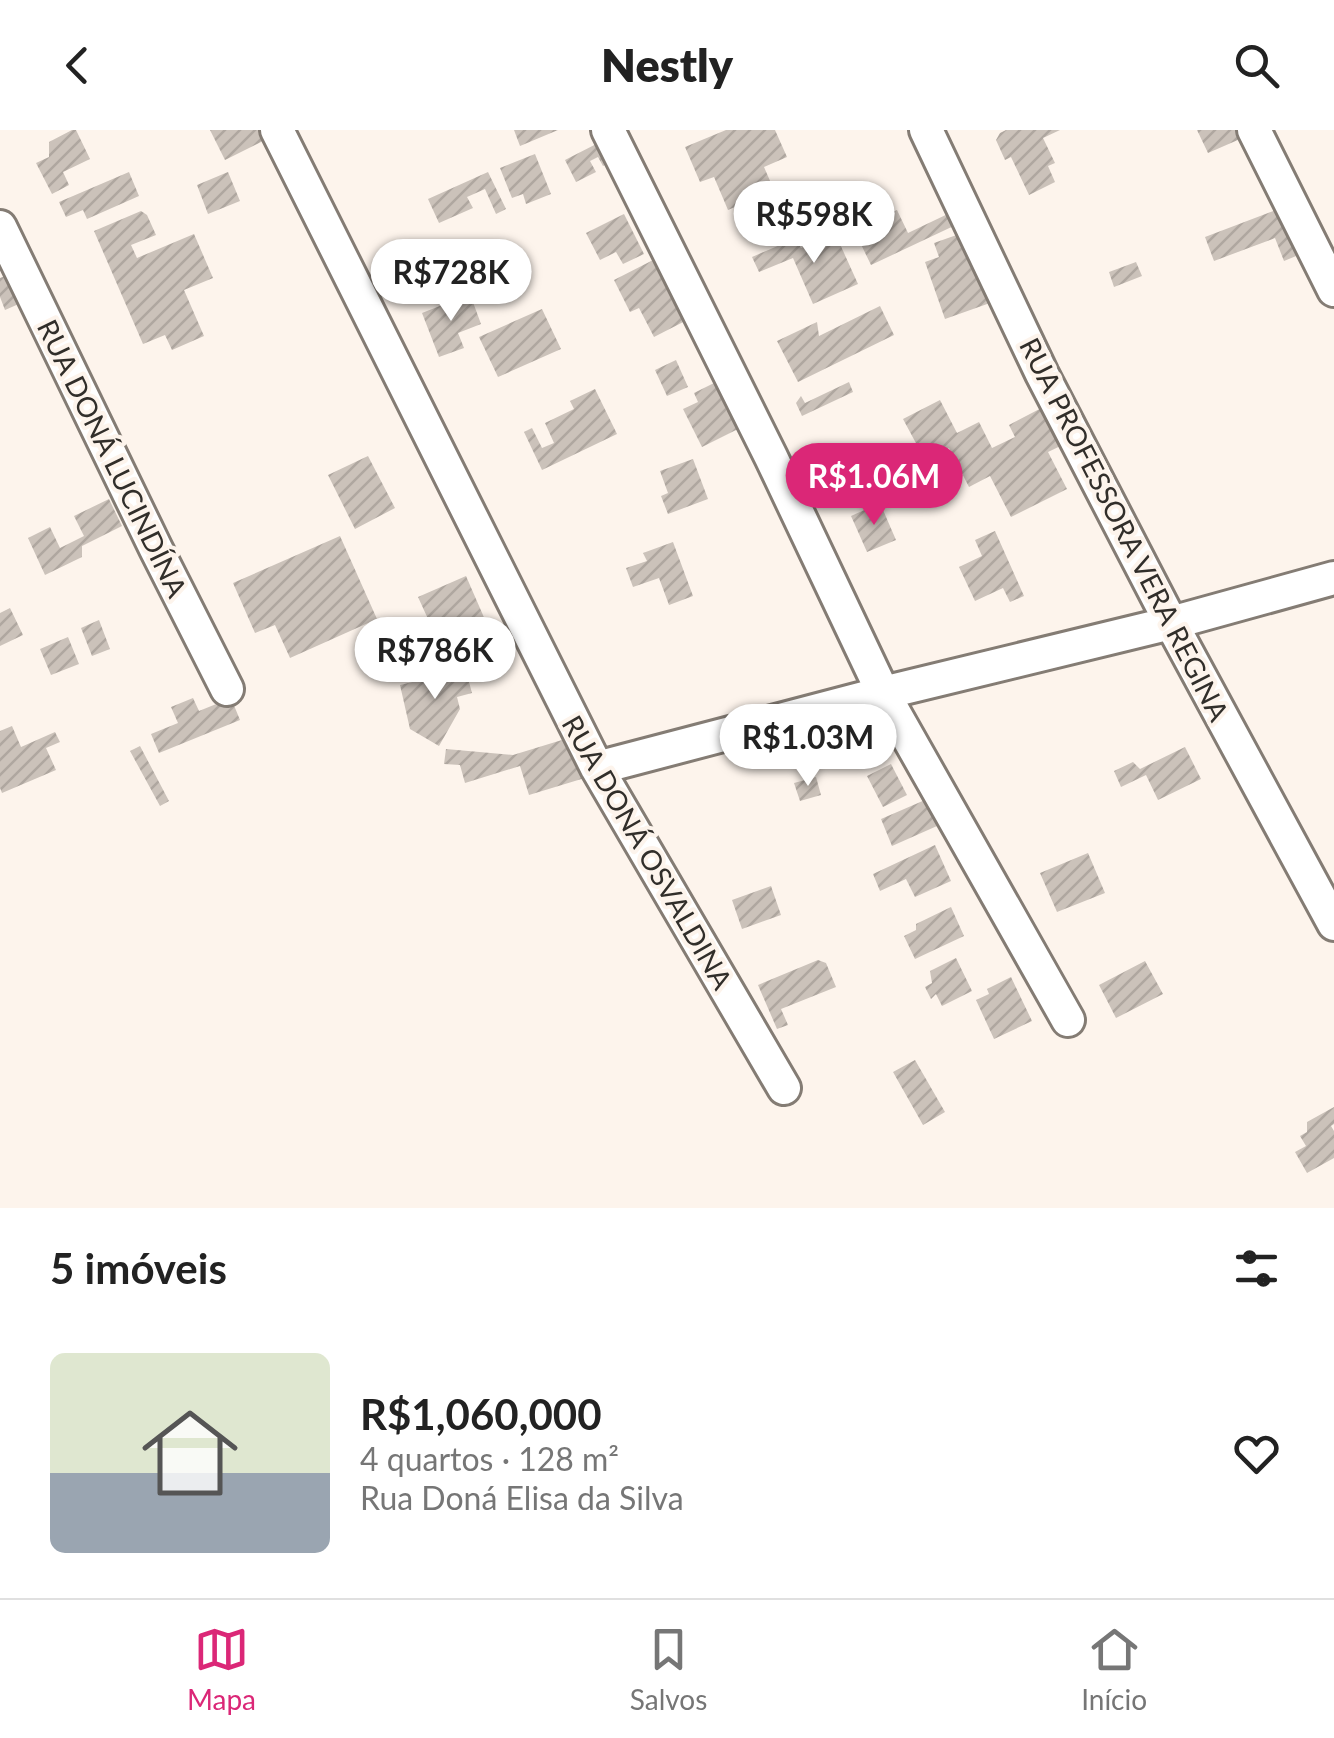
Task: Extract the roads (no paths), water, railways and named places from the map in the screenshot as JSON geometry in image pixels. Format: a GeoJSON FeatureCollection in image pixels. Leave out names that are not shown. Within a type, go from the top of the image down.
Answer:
{"type":"FeatureCollection","features":[{"type":"Feature","properties":{"kind":"street","name":"RUA DONÁ OSVALDINA"},"geometry":{"type":"LineString","coordinates":[[277,130],[596,768],[784,1088]]}},
{"type":"Feature","properties":{"kind":"street"},"geometry":{"type":"LineString","coordinates":[[608,130],[883,693],[1068,1020]]}},
{"type":"Feature","properties":{"kind":"street","name":"RUA PROFESSORA VERA REGINA"},"geometry":{"type":"LineString","coordinates":[[926,130],[1042,374],[1334,924]]}},
{"type":"Feature","properties":{"kind":"street"},"geometry":{"type":"LineString","coordinates":[[1254,130],[1334,290]]}},
{"type":"Feature","properties":{"kind":"street","name":"RUA DONÁ LUCINDÍNA"},"geometry":{"type":"LineString","coordinates":[[0,226],[228,689]]}},
{"type":"Feature","properties":{"kind":"street"},"geometry":{"type":"LineString","coordinates":[[596,768],[1334,578]]}}]}
